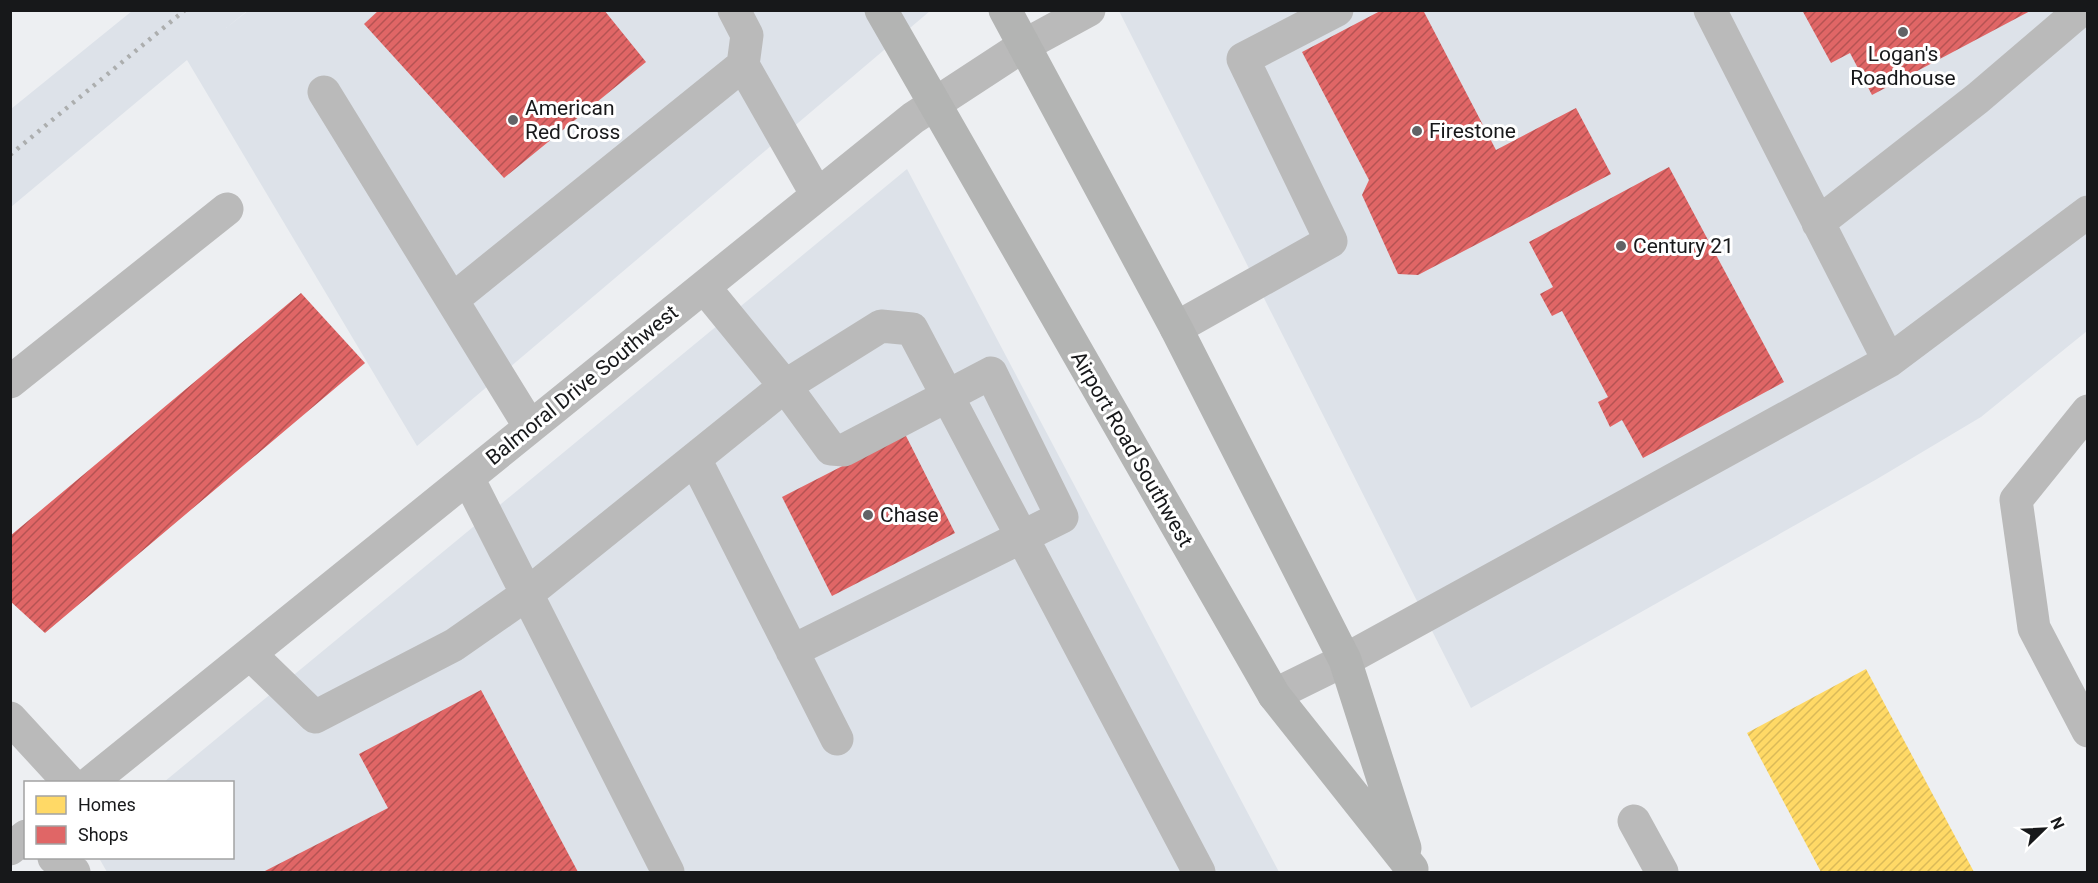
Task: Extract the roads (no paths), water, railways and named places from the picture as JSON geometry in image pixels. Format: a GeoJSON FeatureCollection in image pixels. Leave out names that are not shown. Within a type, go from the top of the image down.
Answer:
{"type":"FeatureCollection","features":[{"type":"Feature","properties":{"kind":"main road","name":"Airport Road Southwest"},"geometry":{"type":"LineString","coordinates":[[881,10],[933,105],[1274,695],[1411,871]]}},
{"type":"Feature","properties":{"kind":"main road","name":"Airport Road Southwest"},"geometry":{"type":"LineString","coordinates":[[1005,10],[1176,328],[1346,660],[1411,871]]}},
{"type":"Feature","properties":{"kind":"street"},"geometry":{"type":"LineString","coordinates":[[734,10],[747,35],[743,65],[817,195]]}},
{"type":"Feature","properties":{"kind":"street","name":"Balmoral Drive Southwest"},"geometry":{"type":"LineString","coordinates":[[93,781],[817,195],[933,105],[1023,46],[1089,10]]}},
{"type":"Feature","properties":{"kind":"street"},"geometry":{"type":"LineString","coordinates":[[1176,328],[1331,240],[1243,59],[1337,10]]}},
{"type":"Feature","properties":{"kind":"street"},"geometry":{"type":"LineString","coordinates":[[1710,10],[1889,361]]}},
{"type":"Feature","properties":{"kind":"street"},"geometry":{"type":"LineString","coordinates":[[1818,223],[1970,105],[2081,10]]}},
{"type":"Feature","properties":{"kind":"street"},"geometry":{"type":"LineString","coordinates":[[452,300],[743,65]]}},
{"type":"Feature","properties":{"kind":"street"},"geometry":{"type":"LineString","coordinates":[[324,92],[530,427]]}},
{"type":"Feature","properties":{"kind":"street"},"geometry":{"type":"LineString","coordinates":[[10,382],[226,209]]}},
{"type":"Feature","properties":{"kind":"street"},"geometry":{"type":"LineString","coordinates":[[1274,695],[1346,660],[1889,361],[2088,212]]}},
{"type":"Feature","properties":{"kind":"street"},"geometry":{"type":"LineString","coordinates":[[704,286],[785,386],[831,449],[844,450],[992,373],[1062,517],[792,651]]}},
{"type":"Feature","properties":{"kind":"street"},"geometry":{"type":"LineString","coordinates":[[250,654],[315,717],[454,645],[527,594],[785,386],[881,326],[912,329],[1199,873]]}},
{"type":"Feature","properties":{"kind":"street"},"geometry":{"type":"LineString","coordinates":[[2088,411],[2016,500],[2034,628],[2088,730]]}},
{"type":"Feature","properties":{"kind":"street"},"geometry":{"type":"LineString","coordinates":[[695,459],[837,740]]}},
{"type":"Feature","properties":{"kind":"street"},"geometry":{"type":"LineString","coordinates":[[468,478],[668,873]]}},
{"type":"Feature","properties":{"kind":"street"},"geometry":{"type":"LineString","coordinates":[[10,718],[67,781]]}},
{"type":"Feature","properties":{"kind":"street"},"geometry":{"type":"LineString","coordinates":[[1634,821],[1662,873]]}},
{"type":"Feature","properties":{"kind":"street"},"geometry":{"type":"LineString","coordinates":[[55,859],[74,873]]}},
{"type":"Feature","properties":{"kind":"railway"},"geometry":{"type":"LineString","coordinates":[[10,155],[185,10]]}},
{"type":"Feature","properties":{"kind":"place","name":"Logan's Roadhouse"},"geometry":{"type":"Point","coordinates":[1903,32]}},
{"type":"Feature","properties":{"kind":"place","name":"American Red Cross"},"geometry":{"type":"Point","coordinates":[513,120]}},
{"type":"Feature","properties":{"kind":"place","name":"Firestone"},"geometry":{"type":"Point","coordinates":[1417,131]}},
{"type":"Feature","properties":{"kind":"place","name":"Century 21"},"geometry":{"type":"Point","coordinates":[1621,246]}},
{"type":"Feature","properties":{"kind":"place","name":"Chase"},"geometry":{"type":"Point","coordinates":[868,515]}}]}
